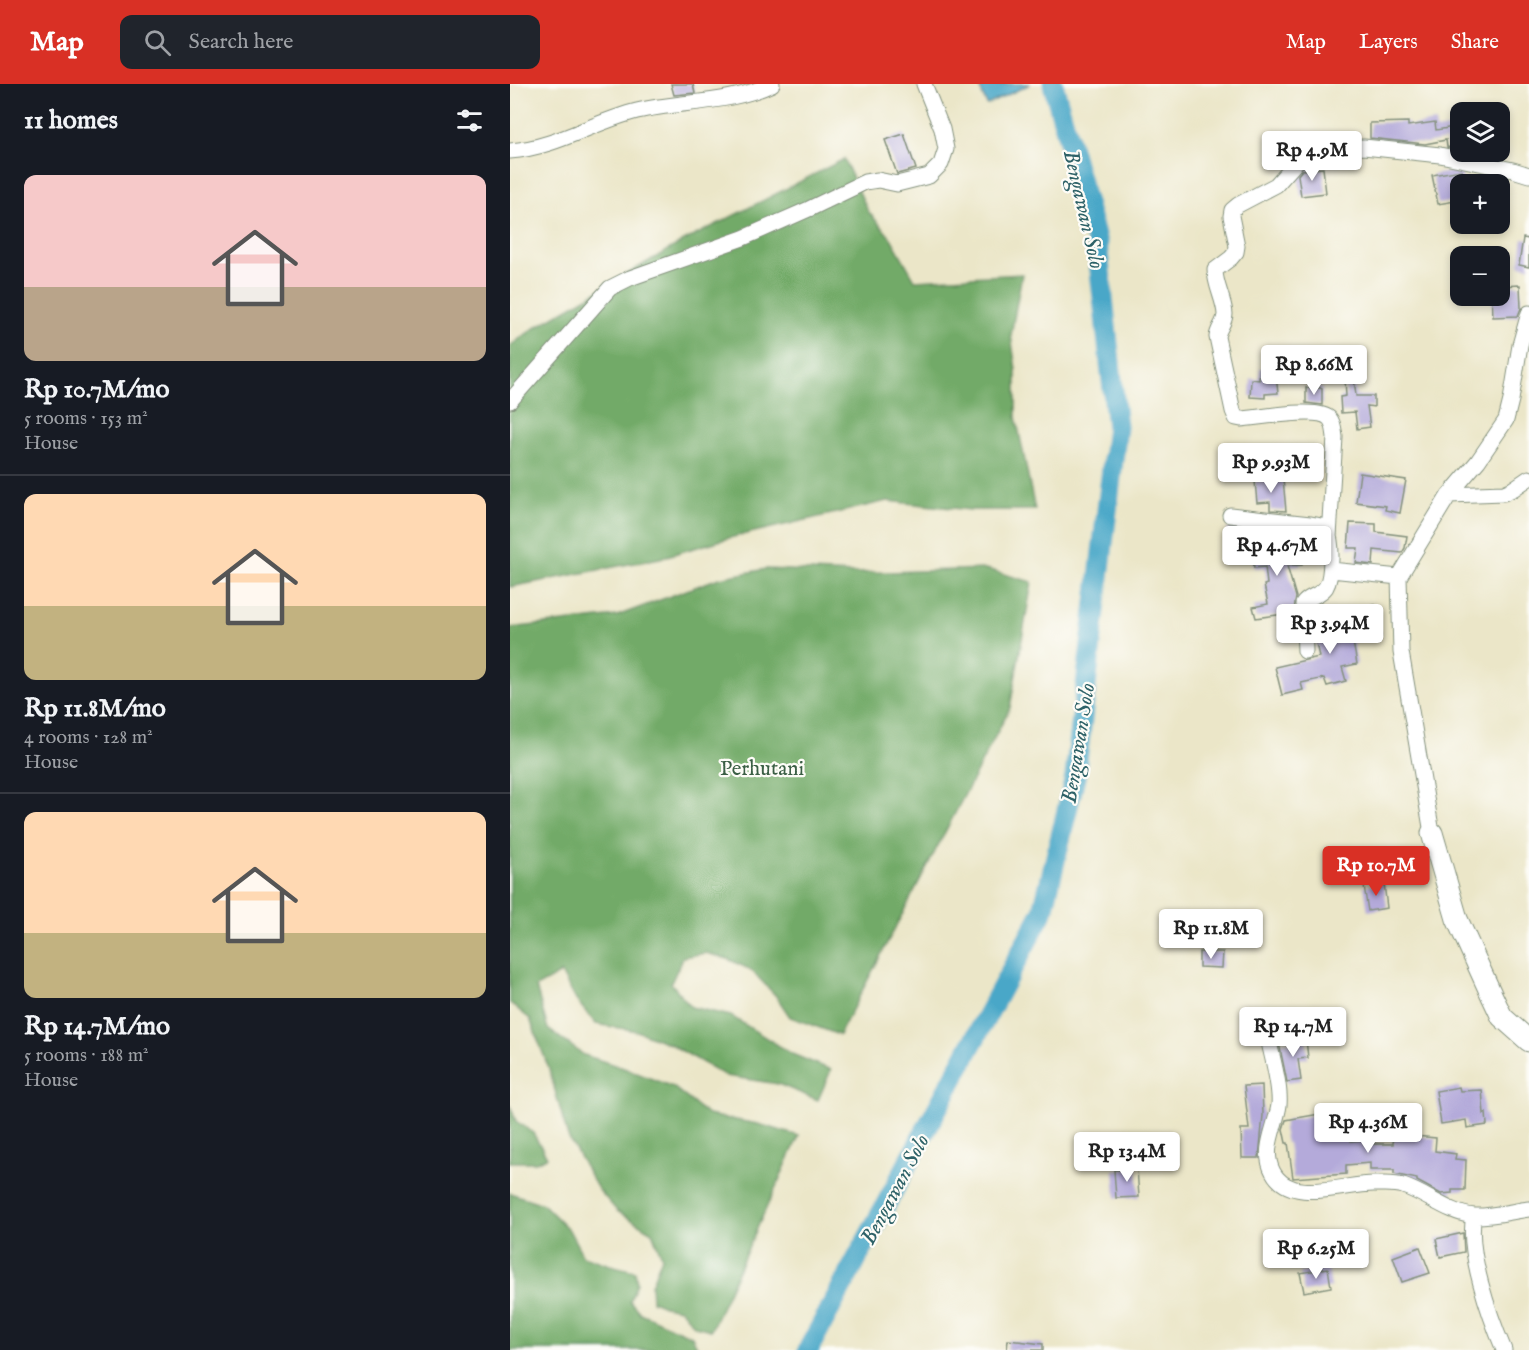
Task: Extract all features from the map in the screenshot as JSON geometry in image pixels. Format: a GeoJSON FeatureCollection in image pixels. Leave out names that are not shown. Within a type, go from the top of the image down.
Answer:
{"type":"FeatureCollection","features":[{"type":"Feature","properties":{"kind":"main road"},"geometry":{"type":"LineString","coordinates":[[1432,832],[1456,919],[1503,1017],[1529,1041]]}},
{"type":"Feature","properties":{"kind":"street"},"geometry":{"type":"LineString","coordinates":[[510,151],[544,146],[596,124],[638,111],[731,96],[772,84]]}},
{"type":"Feature","properties":{"kind":"street"},"geometry":{"type":"LineString","coordinates":[[510,400],[610,288],[630,278],[743,238],[865,182],[878,180],[897,184],[929,176],[941,164],[946,149],[942,129],[924,84]]}},
{"type":"Feature","properties":{"kind":"street"},"geometry":{"type":"LineString","coordinates":[[1305,651],[1303,604],[1305,600],[1322,592],[1327,585],[1331,570],[1329,537],[1335,437],[1329,417],[1320,413],[1236,418],[1217,337],[1218,330],[1225,319],[1225,311],[1215,270],[1236,252],[1232,210],[1276,185],[1299,159],[1340,148],[1364,147],[1440,155],[1529,175]]}},
{"type":"Feature","properties":{"kind":"street"},"geometry":{"type":"LineString","coordinates":[[1432,832],[1401,652],[1399,577],[1449,495],[1478,461],[1506,420],[1528,316]]}},
{"type":"Feature","properties":{"kind":"street"},"geometry":{"type":"LineString","coordinates":[[1449,495],[1504,493],[1529,478]]}},
{"type":"Feature","properties":{"kind":"street"},"geometry":{"type":"LineString","coordinates":[[1230,515],[1322,526],[1329,537]]}},
{"type":"Feature","properties":{"kind":"street"},"geometry":{"type":"LineString","coordinates":[[1331,570],[1399,577]]}},
{"type":"Feature","properties":{"kind":"street"},"geometry":{"type":"LineString","coordinates":[[1267,1033],[1279,1106],[1268,1151],[1269,1163],[1273,1173],[1287,1186],[1306,1191],[1359,1184],[1402,1185],[1440,1204],[1474,1216],[1529,1209]]}},
{"type":"Feature","properties":{"kind":"street"},"geometry":{"type":"LineString","coordinates":[[1474,1216],[1471,1228],[1472,1244],[1483,1290],[1503,1350]]}},
{"type":"Feature","properties":{"kind":"green space"},"geometry":{"type":"Polygon","coordinates":[[[844,159],[868,211],[891,238],[915,280],[1022,274],[1011,335],[1016,370],[1016,417],[1035,510],[971,510],[887,501],[729,538],[660,558],[510,587],[510,346],[536,327],[682,242],[844,159]]]}},
{"type":"Feature","properties":{"kind":"green space","name":"Perhutani"},"geometry":{"type":"Polygon","coordinates":[[[766,569],[854,573],[986,569],[1032,582],[1010,708],[839,1035],[790,1017],[776,996],[751,970],[728,959],[706,953],[683,957],[671,983],[691,1007],[731,1016],[792,1054],[831,1070],[818,1100],[778,1084],[726,1076],[670,1044],[637,1031],[596,1024],[576,1000],[561,973],[536,987],[548,1029],[584,1055],[673,1087],[708,1115],[758,1124],[799,1136],[711,1330],[695,1326],[680,1309],[652,1301],[651,1285],[662,1257],[652,1232],[617,1211],[598,1189],[568,1137],[549,1069],[530,1019],[510,1003],[510,628],[617,616],[719,578],[766,569]]]}},
{"type":"Feature","properties":{"kind":"green space"},"geometry":{"type":"Polygon","coordinates":[[[510,1105],[516,1121],[533,1133],[547,1157],[536,1162],[510,1162],[510,1105]]]}},
{"type":"Feature","properties":{"kind":"green space"},"geometry":{"type":"Polygon","coordinates":[[[510,1193],[543,1204],[569,1230],[583,1256],[635,1271],[637,1283],[630,1301],[640,1313],[692,1336],[697,1350],[510,1350],[510,1193]]]}},
{"type":"Feature","properties":{"kind":"water"},"geometry":{"type":"Polygon","coordinates":[[[978,84],[1030,84],[987,105],[978,84]]]}},
{"type":"Feature","properties":{"kind":"building"},"geometry":{"type":"Polygon","coordinates":[[[671,84],[693,84],[695,93],[674,95],[671,84]]]}},
{"type":"Feature","properties":{"kind":"building"},"geometry":{"type":"Polygon","coordinates":[[[1408,122],[1408,126],[1435,122],[1436,130],[1450,128],[1450,147],[1447,147],[1446,140],[1425,144],[1370,138],[1370,123],[1408,122]]]}},
{"type":"Feature","properties":{"kind":"building"},"geometry":{"type":"Polygon","coordinates":[[[904,134],[916,169],[897,174],[885,140],[904,134]]]}},
{"type":"Feature","properties":{"kind":"building"},"geometry":{"type":"Polygon","coordinates":[[[1323,168],[1326,193],[1301,196],[1298,175],[1302,170],[1323,168]]]}},
{"type":"Feature","properties":{"kind":"building"},"geometry":{"type":"Polygon","coordinates":[[[1461,170],[1462,174],[1450,174],[1450,202],[1438,204],[1432,175],[1461,170]]]}},
{"type":"Feature","properties":{"kind":"building"},"geometry":{"type":"Polygon","coordinates":[[[1523,238],[1529,239],[1529,267],[1519,265],[1523,238]]]}},
{"type":"Feature","properties":{"kind":"building"},"geometry":{"type":"Polygon","coordinates":[[[1520,285],[1521,308],[1518,316],[1493,317],[1492,306],[1510,306],[1510,286],[1520,285]]]}},
{"type":"Feature","properties":{"kind":"building"},"geometry":{"type":"Polygon","coordinates":[[[1260,368],[1275,368],[1278,393],[1265,394],[1265,398],[1250,397],[1251,379],[1259,380],[1260,368]]]}},
{"type":"Feature","properties":{"kind":"building"},"geometry":{"type":"Polygon","coordinates":[[[1354,378],[1356,396],[1374,396],[1374,407],[1367,406],[1370,427],[1357,429],[1355,412],[1341,413],[1340,397],[1346,396],[1345,379],[1354,378]]]}},
{"type":"Feature","properties":{"kind":"building"},"geometry":{"type":"Polygon","coordinates":[[[1306,388],[1322,388],[1322,405],[1306,403],[1306,388]]]}},
{"type":"Feature","properties":{"kind":"building"},"geometry":{"type":"Polygon","coordinates":[[[1360,473],[1406,480],[1400,513],[1385,510],[1386,506],[1356,502],[1360,473]]]}},
{"type":"Feature","properties":{"kind":"building"},"geometry":{"type":"Polygon","coordinates":[[[1283,479],[1286,511],[1270,510],[1270,502],[1257,503],[1255,481],[1283,479]]]}},
{"type":"Feature","properties":{"kind":"building"},"geometry":{"type":"Polygon","coordinates":[[[1350,523],[1376,524],[1376,532],[1407,536],[1405,548],[1402,553],[1374,550],[1373,565],[1356,563],[1358,548],[1348,548],[1350,523]]]}},
{"type":"Feature","properties":{"kind":"building"},"geometry":{"type":"Polygon","coordinates":[[[1238,528],[1240,544],[1229,545],[1227,529],[1238,528]]]}},
{"type":"Feature","properties":{"kind":"building"},"geometry":{"type":"Polygon","coordinates":[[[1301,543],[1302,565],[1287,566],[1296,597],[1294,610],[1291,613],[1256,618],[1253,607],[1268,604],[1264,585],[1267,584],[1265,567],[1254,568],[1252,546],[1301,543]]]}},
{"type":"Feature","properties":{"kind":"building"},"geometry":{"type":"Polygon","coordinates":[[[1375,605],[1381,636],[1353,642],[1357,664],[1342,667],[1346,681],[1327,686],[1324,678],[1301,683],[1303,690],[1282,695],[1275,667],[1319,657],[1314,633],[1332,628],[1333,632],[1352,629],[1352,626],[1362,620],[1360,608],[1375,605]]]}},
{"type":"Feature","properties":{"kind":"building"},"geometry":{"type":"Polygon","coordinates":[[[1384,883],[1387,908],[1368,911],[1364,886],[1384,883]]]}},
{"type":"Feature","properties":{"kind":"building"},"geometry":{"type":"Polygon","coordinates":[[[1199,952],[1223,952],[1222,968],[1199,967],[1199,952]]]}},
{"type":"Feature","properties":{"kind":"building"},"geometry":{"type":"Polygon","coordinates":[[[1306,1039],[1308,1058],[1298,1059],[1301,1080],[1287,1082],[1279,1043],[1306,1039]]]}},
{"type":"Feature","properties":{"kind":"building"},"geometry":{"type":"Polygon","coordinates":[[[1262,1085],[1263,1115],[1259,1158],[1242,1158],[1241,1129],[1249,1129],[1244,1086],[1262,1085]]]}},
{"type":"Feature","properties":{"kind":"building"},"geometry":{"type":"Polygon","coordinates":[[[1459,1087],[1460,1091],[1482,1090],[1487,1125],[1467,1128],[1466,1120],[1441,1124],[1436,1091],[1459,1087]]]}},
{"type":"Feature","properties":{"kind":"building"},"geometry":{"type":"Polygon","coordinates":[[[1325,1113],[1326,1117],[1350,1115],[1351,1141],[1363,1140],[1364,1144],[1393,1144],[1394,1134],[1436,1138],[1435,1151],[1456,1154],[1455,1159],[1466,1160],[1465,1190],[1452,1190],[1452,1193],[1441,1194],[1417,1179],[1394,1174],[1394,1170],[1370,1170],[1370,1163],[1346,1165],[1346,1174],[1293,1178],[1288,1143],[1286,1143],[1283,1129],[1286,1120],[1325,1113]]]}},
{"type":"Feature","properties":{"kind":"building"},"geometry":{"type":"Polygon","coordinates":[[[1137,1168],[1139,1197],[1116,1198],[1114,1170],[1137,1168]]]}},
{"type":"Feature","properties":{"kind":"building"},"geometry":{"type":"Polygon","coordinates":[[[1463,1233],[1464,1252],[1440,1257],[1436,1239],[1463,1233]]]}},
{"type":"Feature","properties":{"kind":"building"},"geometry":{"type":"Polygon","coordinates":[[[1420,1247],[1430,1273],[1402,1282],[1393,1257],[1420,1247]]]}},
{"type":"Feature","properties":{"kind":"building"},"geometry":{"type":"Polygon","coordinates":[[[1328,1268],[1331,1287],[1304,1292],[1300,1273],[1328,1268]]]}},
{"type":"Feature","properties":{"kind":"building"},"geometry":{"type":"Polygon","coordinates":[[[1008,1340],[1043,1344],[1043,1350],[1007,1350],[1008,1340]]]}},
{"type":"Feature","properties":{"kind":"waterway","name":"Bengawan Solo"},"geometry":{"type":"LineString","coordinates":[[808,1350],[1043,911],[1075,777],[1117,427],[1097,243],[1053,84]]}}]}
